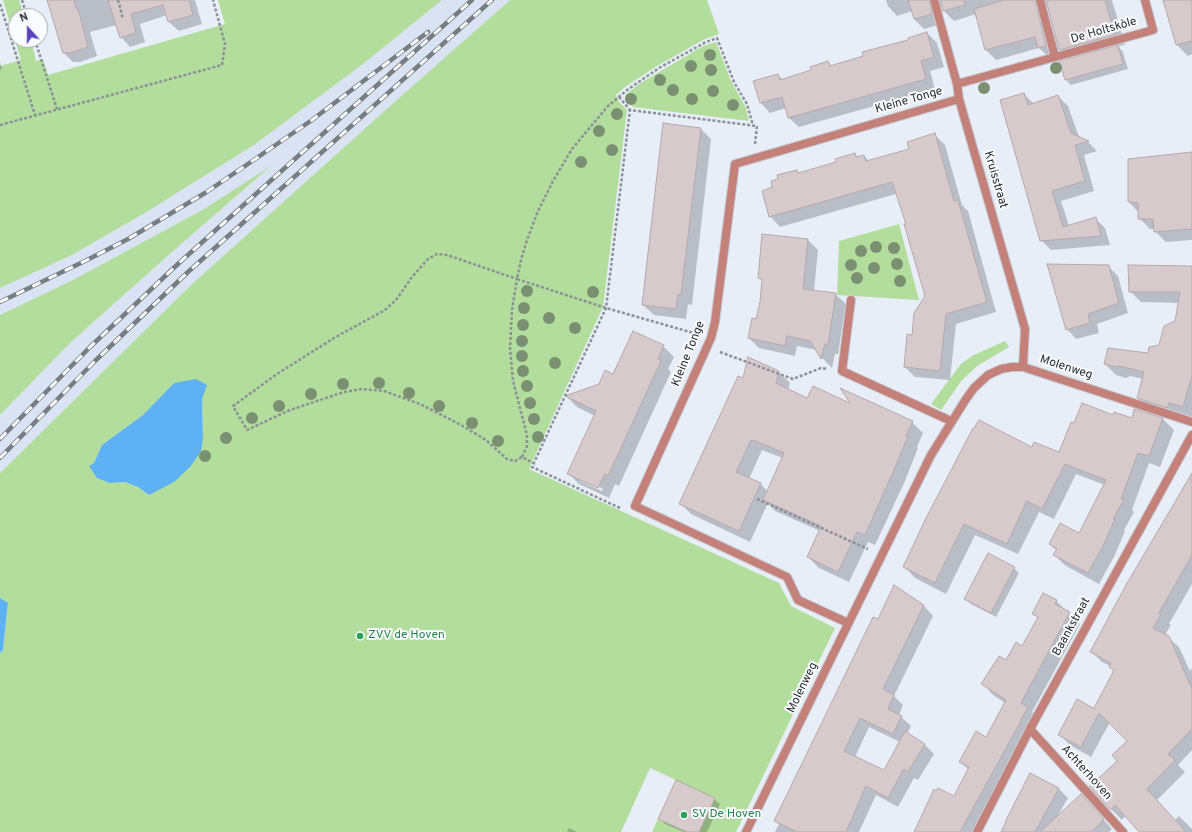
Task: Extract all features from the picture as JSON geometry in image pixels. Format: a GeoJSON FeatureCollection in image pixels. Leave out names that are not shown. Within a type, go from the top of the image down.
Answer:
{"type":"FeatureCollection","features":[{"type":"Feature","properties":{"kind":"street","name":"Kruisstraat"},"geometry":{"type":"LineString","coordinates":[[934,0],[957,84],[959,99],[1025,329],[1023,367]]}},
{"type":"Feature","properties":{"kind":"street"},"geometry":{"type":"LineString","coordinates":[[1040,0],[1055,57]]}},
{"type":"Feature","properties":{"kind":"street","name":"De Holtskòle"},"geometry":{"type":"LineString","coordinates":[[957,84],[1153,30],[1145,0]]}},
{"type":"Feature","properties":{"kind":"street","name":"Kleine Tonge"},"geometry":{"type":"LineString","coordinates":[[635,506],[711,338],[715,322],[734,164],[959,99]]}},
{"type":"Feature","properties":{"kind":"street"},"geometry":{"type":"LineString","coordinates":[[851,300],[842,371],[951,421]]}},
{"type":"Feature","properties":{"kind":"street","name":"Molenweg"},"geometry":{"type":"LineString","coordinates":[[746,832],[931,455],[951,421],[974,388],[988,375],[1001,369],[1023,367],[1192,422]]}},
{"type":"Feature","properties":{"kind":"street","name":"Baankstraat"},"geometry":{"type":"LineString","coordinates":[[977,832],[1030,729],[1192,435]]}},
{"type":"Feature","properties":{"kind":"street"},"geometry":{"type":"LineString","coordinates":[[635,506],[787,577],[798,600],[848,623]]}},
{"type":"Feature","properties":{"kind":"street","name":"Achterhoven"},"geometry":{"type":"LineString","coordinates":[[1030,729],[1123,832]]}},
{"type":"Feature","properties":{"kind":"path"},"geometry":{"type":"LineString","coordinates":[[118,0],[123,19]]}},
{"type":"Feature","properties":{"kind":"path"},"geometry":{"type":"LineString","coordinates":[[0,125],[222,65],[225,44],[213,0]]}},
{"type":"Feature","properties":{"kind":"path"},"geometry":{"type":"LineString","coordinates":[[0,4],[35,115]]}},
{"type":"Feature","properties":{"kind":"path"},"geometry":{"type":"LineString","coordinates":[[711,338],[606,308],[517,279],[447,255],[437,254],[432,256],[420,267],[391,305],[334,338],[277,374],[233,406],[247,430],[290,410],[344,392],[362,389],[384,391],[409,400],[461,425],[486,440],[507,459],[515,461],[522,457],[527,446],[527,435],[513,381],[510,348],[512,310],[517,279],[532,225],[553,181],[572,149],[597,118],[619,97],[639,81],[706,42],[717,38],[734,82],[747,104],[752,122],[751,125]]}},
{"type":"Feature","properties":{"kind":"path"},"geometry":{"type":"LineString","coordinates":[[37,48],[57,109]]}},
{"type":"Feature","properties":{"kind":"path"},"geometry":{"type":"LineString","coordinates":[[619,97],[630,110],[757,126],[753,158]]}},
{"type":"Feature","properties":{"kind":"path"},"geometry":{"type":"LineString","coordinates":[[630,110],[606,308],[532,467],[621,508],[635,506]]}},
{"type":"Feature","properties":{"kind":"path"},"geometry":{"type":"LineString","coordinates":[[708,347],[793,379],[821,368],[842,371]]}},
{"type":"Feature","properties":{"kind":"path"},"geometry":{"type":"LineString","coordinates":[[522,457],[534,463]]}},
{"type":"Feature","properties":{"kind":"path"},"geometry":{"type":"LineString","coordinates":[[757,499],[881,555]]}},
{"type":"Feature","properties":{"kind":"shaded area"},"geometry":{"type":"Polygon","coordinates":[[[442,0],[510,0],[191,285],[0,473],[0,415],[70,343],[268,169],[204,209],[73,280],[0,315],[0,288],[72,255],[148,211],[254,145],[363,64],[442,0]]]}},
{"type":"Feature","properties":{"kind":"green space"},"geometry":{"type":"Polygon","coordinates":[[[3,0],[19,0],[22,8],[8,8],[8,17],[3,0]]]}},
{"type":"Feature","properties":{"kind":"green space"},"geometry":{"type":"Polygon","coordinates":[[[218,0],[442,0],[363,64],[254,145],[148,211],[72,255],[0,288],[0,66],[21,60],[17,48],[33,48],[36,61],[43,59],[48,75],[225,24],[218,0]]]}},
{"type":"Feature","properties":{"kind":"green space"},"geometry":{"type":"Polygon","coordinates":[[[510,0],[707,0],[719,34],[705,39],[657,66],[625,87],[616,95],[619,102],[627,110],[603,307],[529,469],[779,583],[791,606],[835,628],[736,832],[652,832],[676,780],[650,768],[621,832],[0,832],[0,653],[3,650],[8,604],[0,598],[0,473],[191,285],[510,0]],[[174,383],[143,415],[102,445],[94,463],[89,466],[110,483],[125,482],[138,487],[149,495],[203,438],[202,399],[174,383]]]}},
{"type":"Feature","properties":{"kind":"green space"},"geometry":{"type":"Polygon","coordinates":[[[716,42],[731,81],[746,108],[749,121],[633,107],[625,99],[625,95],[639,84],[703,46],[716,42]]]}},
{"type":"Feature","properties":{"kind":"green space"},"geometry":{"type":"Polygon","coordinates":[[[271,166],[70,343],[0,415],[0,315],[73,280],[204,209],[271,166]]]}},
{"type":"Feature","properties":{"kind":"green space"},"geometry":{"type":"Polygon","coordinates":[[[899,224],[919,300],[837,295],[839,241],[899,224]]]}},
{"type":"Feature","properties":{"kind":"green space"},"geometry":{"type":"Polygon","coordinates":[[[1005,341],[1009,347],[977,366],[962,380],[941,410],[931,404],[961,364],[972,356],[1005,341]]]}},
{"type":"Feature","properties":{"kind":"water"},"geometry":{"type":"Polygon","coordinates":[[[196,379],[207,385],[202,399],[203,438],[201,451],[190,467],[174,482],[149,495],[138,487],[125,482],[110,483],[97,478],[89,466],[94,463],[102,445],[143,415],[174,383],[196,379]]]}},
{"type":"Feature","properties":{"kind":"water"},"geometry":{"type":"Polygon","coordinates":[[[0,598],[8,603],[3,650],[0,653],[0,598]]]}},
{"type":"Feature","properties":{"kind":"building"},"geometry":{"type":"Polygon","coordinates":[[[47,0],[74,0],[76,9],[78,9],[88,47],[70,53],[63,53],[47,0]]]}},
{"type":"Feature","properties":{"kind":"building"},"geometry":{"type":"Polygon","coordinates":[[[108,0],[189,0],[193,15],[168,22],[163,5],[131,14],[136,33],[120,38],[108,0]]]}},
{"type":"Feature","properties":{"kind":"building"},"geometry":{"type":"Polygon","coordinates":[[[908,0],[929,0],[932,14],[914,19],[908,0]]]}},
{"type":"Feature","properties":{"kind":"building"},"geometry":{"type":"Polygon","coordinates":[[[940,0],[964,0],[965,5],[943,11],[940,0]]]}},
{"type":"Feature","properties":{"kind":"building"},"geometry":{"type":"Polygon","coordinates":[[[1004,0],[1035,0],[1046,46],[1038,48],[1035,37],[985,50],[974,9],[1004,0]]]}},
{"type":"Feature","properties":{"kind":"building"},"geometry":{"type":"Polygon","coordinates":[[[1046,0],[1105,0],[1115,35],[1059,50],[1046,0]]]}},
{"type":"Feature","properties":{"kind":"building"},"geometry":{"type":"Polygon","coordinates":[[[1163,0],[1192,0],[1192,41],[1176,45],[1163,0]]]}},
{"type":"Feature","properties":{"kind":"building"},"geometry":{"type":"Polygon","coordinates":[[[927,32],[934,57],[921,61],[926,79],[788,118],[782,97],[760,103],[753,81],[778,74],[780,80],[811,70],[810,67],[828,61],[830,66],[863,56],[862,52],[908,40],[908,38],[927,32]]]}},
{"type":"Feature","properties":{"kind":"building"},"geometry":{"type":"Polygon","coordinates":[[[1118,45],[1123,64],[1065,80],[1059,61],[1118,45]]]}},
{"type":"Feature","properties":{"kind":"building"},"geometry":{"type":"Polygon","coordinates":[[[1024,93],[1028,105],[1058,95],[1071,133],[1089,141],[1075,145],[1085,181],[1052,191],[1063,227],[1096,217],[1101,236],[1040,241],[1000,100],[1024,93]]]}},
{"type":"Feature","properties":{"kind":"building"},"geometry":{"type":"Polygon","coordinates":[[[663,123],[701,128],[681,295],[678,294],[676,309],[642,305],[663,123]]]}},
{"type":"Feature","properties":{"kind":"building"},"geometry":{"type":"Polygon","coordinates":[[[935,133],[954,201],[958,200],[987,302],[946,314],[940,371],[904,367],[907,334],[912,335],[914,313],[925,296],[904,224],[906,224],[892,182],[769,217],[762,191],[772,187],[771,181],[778,179],[777,175],[797,170],[798,173],[836,162],[835,159],[855,153],[856,157],[864,155],[866,161],[909,149],[907,142],[935,133]]]}},
{"type":"Feature","properties":{"kind":"building"},"geometry":{"type":"Polygon","coordinates":[[[1192,152],[1192,229],[1154,232],[1153,219],[1138,219],[1138,203],[1128,202],[1128,159],[1192,152]]]}},
{"type":"Feature","properties":{"kind":"building"},"geometry":{"type":"Polygon","coordinates":[[[762,234],[808,239],[803,289],[836,293],[828,345],[825,344],[821,359],[810,341],[787,336],[785,346],[748,338],[752,318],[756,319],[760,302],[762,279],[758,278],[762,234]]]}},
{"type":"Feature","properties":{"kind":"building"},"geometry":{"type":"Polygon","coordinates":[[[1047,264],[1109,265],[1119,303],[1088,314],[1090,323],[1066,330],[1047,264]]]}},
{"type":"Feature","properties":{"kind":"building"},"geometry":{"type":"Polygon","coordinates":[[[1128,265],[1192,266],[1192,376],[1183,407],[1169,403],[1167,408],[1137,398],[1144,372],[1104,364],[1108,348],[1148,353],[1149,347],[1159,345],[1164,326],[1175,321],[1180,292],[1129,292],[1128,265]]]}},
{"type":"Feature","properties":{"kind":"building"},"geometry":{"type":"Polygon","coordinates":[[[633,331],[664,345],[658,359],[661,361],[608,476],[605,474],[598,488],[567,474],[596,411],[565,396],[599,384],[605,370],[613,374],[633,331]]]}},
{"type":"Feature","properties":{"kind":"building"},"geometry":{"type":"Polygon","coordinates":[[[748,357],[779,371],[776,383],[807,398],[813,386],[850,403],[840,388],[913,421],[894,470],[865,535],[857,532],[838,572],[807,557],[821,526],[763,500],[784,453],[751,440],[736,472],[761,483],[739,531],[679,504],[738,376],[743,378],[748,357]]]}},
{"type":"Feature","properties":{"kind":"building"},"geometry":{"type":"Polygon","coordinates":[[[1082,403],[1113,415],[1114,412],[1132,418],[1134,409],[1163,418],[1149,456],[1138,453],[1121,499],[1124,500],[1113,519],[1115,519],[1103,546],[1088,573],[1053,555],[1057,549],[1049,544],[1060,523],[1079,533],[1106,480],[1065,464],[1042,509],[1027,501],[1007,544],[964,524],[935,583],[903,567],[926,518],[973,428],[979,420],[1032,447],[1034,442],[1059,452],[1071,422],[1074,423],[1082,403]]]}},
{"type":"Feature","properties":{"kind":"building"},"geometry":{"type":"Polygon","coordinates":[[[1192,473],[1192,555],[1159,613],[1161,614],[1153,628],[1169,636],[1192,689],[1192,729],[1168,754],[1175,760],[1147,789],[1186,832],[1139,832],[1115,805],[1111,810],[1089,787],[1117,761],[1112,755],[1127,741],[1099,713],[1081,747],[1058,735],[1077,699],[1095,709],[1094,708],[1114,670],[1109,667],[1111,663],[1090,652],[1126,585],[1192,473]]]}},
{"type":"Feature","properties":{"kind":"building"},"geometry":{"type":"Polygon","coordinates":[[[988,553],[1015,567],[991,613],[964,599],[988,553]]]}},
{"type":"Feature","properties":{"kind":"building"},"geometry":{"type":"Polygon","coordinates":[[[894,585],[924,605],[883,689],[894,695],[888,709],[902,716],[893,734],[860,718],[844,751],[884,770],[905,731],[925,744],[908,772],[904,769],[888,798],[866,786],[846,832],[797,832],[774,821],[873,617],[878,619],[894,585]]]}},
{"type":"Feature","properties":{"kind":"building"},"geometry":{"type":"Polygon","coordinates":[[[1043,593],[1057,600],[1055,604],[1070,612],[1021,703],[1028,707],[1017,728],[960,832],[914,832],[934,789],[936,791],[938,788],[954,796],[969,767],[959,762],[976,731],[986,737],[1006,700],[981,684],[999,656],[1006,660],[1016,642],[1022,646],[1038,617],[1032,614],[1043,593]]]}},
{"type":"Feature","properties":{"kind":"building"},"geometry":{"type":"Polygon","coordinates":[[[1030,773],[1059,788],[1035,832],[1001,832],[1005,822],[1030,773]]]}},
{"type":"Feature","properties":{"kind":"building","name":"SV De Hoven"},"geometry":{"type":"Polygon","coordinates":[[[676,780],[715,798],[699,832],[687,832],[658,819],[676,780]]]}},
{"type":"Feature","properties":{"kind":"building"},"geometry":{"type":"Polygon","coordinates":[[[1081,794],[1104,819],[1092,832],[1040,832],[1081,794]]]}},
{"type":"Feature","properties":{"kind":"railway"},"geometry":{"type":"LineString","coordinates":[[0,439],[90,347],[179,263],[472,0]]}},
{"type":"Feature","properties":{"kind":"railway"},"geometry":{"type":"LineString","coordinates":[[0,458],[95,361],[188,272],[492,0]]}},
{"type":"Feature","properties":{"kind":"railway"},"geometry":{"type":"LineString","coordinates":[[0,302],[128,239],[205,193],[312,120],[428,32]]}},
{"type":"Feature","properties":{"kind":"place","name":"ZVV de Hoven"},"geometry":{"type":"Point","coordinates":[360,636]}},
{"type":"Feature","properties":{"kind":"place","name":"SV De Hoven"},"geometry":{"type":"Point","coordinates":[684,815]}}]}
